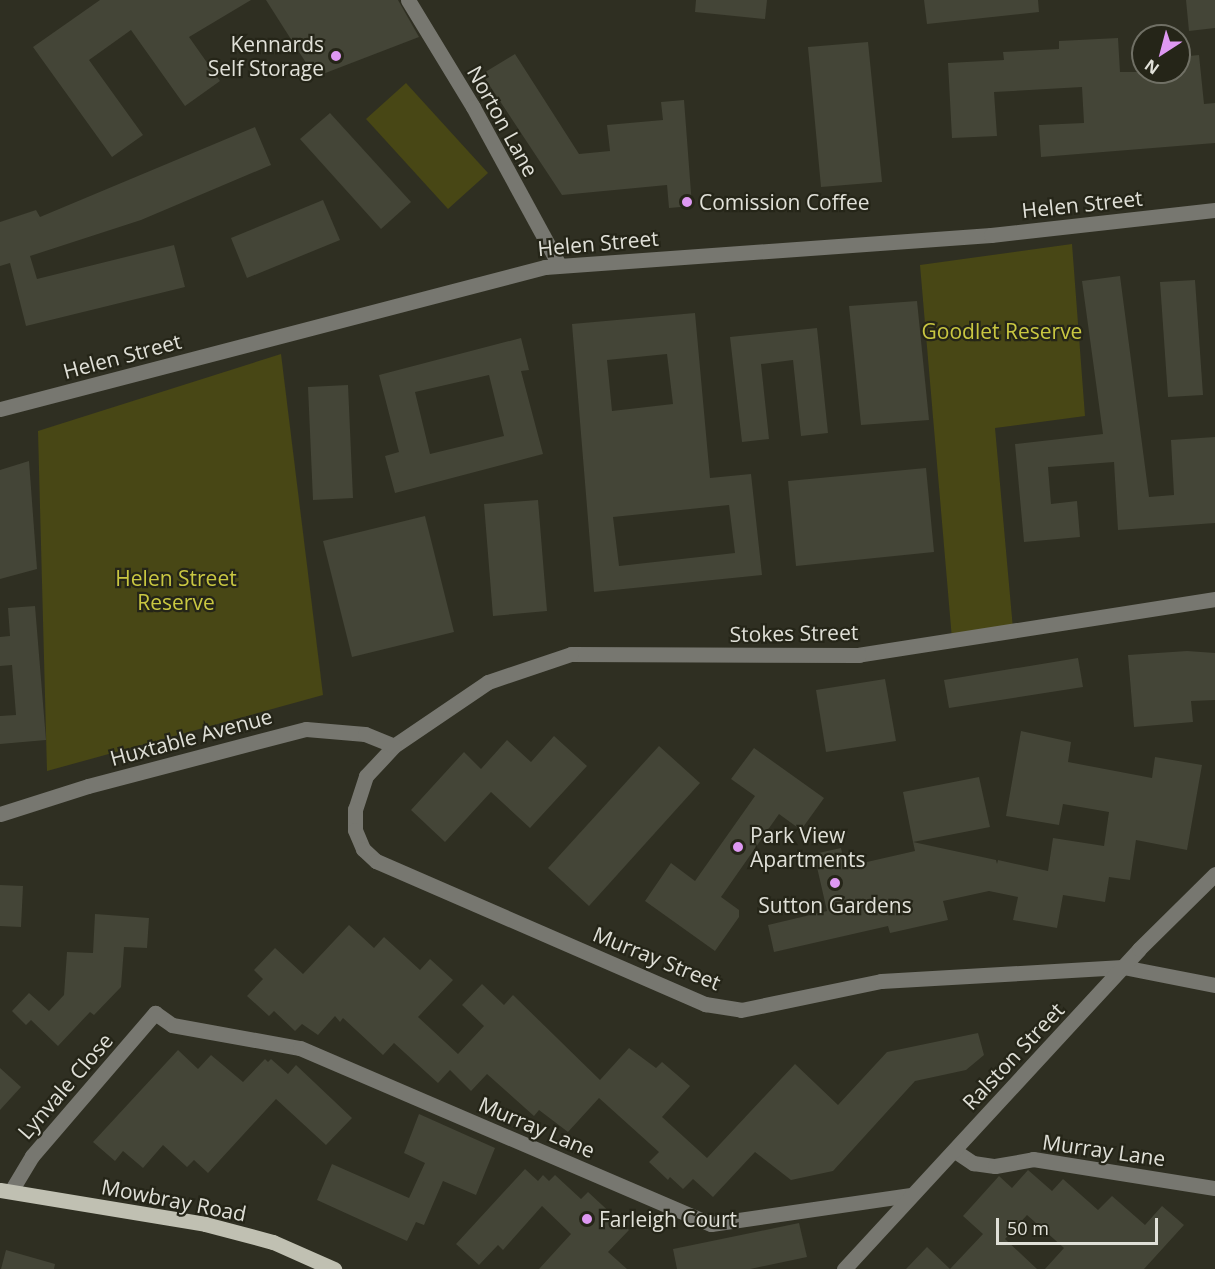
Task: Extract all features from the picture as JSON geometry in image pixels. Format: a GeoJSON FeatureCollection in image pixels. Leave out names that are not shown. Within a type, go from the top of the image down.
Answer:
{"type":"FeatureCollection","features":[{"type":"Feature","properties":{"kind":"main road","name":"Mowbray Road"},"geometry":{"type":"LineString","coordinates":[[6,1191],[205,1224],[273,1242],[334,1269]]}},
{"type":"Feature","properties":{"kind":"street","name":"Norton Lane"},"geometry":{"type":"LineString","coordinates":[[408,0],[473,107],[559,265]]}},
{"type":"Feature","properties":{"kind":"street","name":"Helen Street"},"geometry":{"type":"LineString","coordinates":[[0,409],[559,265],[991,235],[1215,210]]}},
{"type":"Feature","properties":{"kind":"street","name":"Stokes Street"},"geometry":{"type":"LineString","coordinates":[[394,746],[488,682],[571,654],[859,655],[1215,599]]}},
{"type":"Feature","properties":{"kind":"street","name":"Huxtable Avenue"},"geometry":{"type":"LineString","coordinates":[[0,814],[88,786],[306,729],[365,734],[394,746]]}},
{"type":"Feature","properties":{"kind":"street","name":"Murray Street"},"geometry":{"type":"LineString","coordinates":[[394,746],[366,776],[355,809],[355,830],[363,849],[376,861],[705,1004],[741,1010],[881,981],[1123,967],[1215,985]]}},
{"type":"Feature","properties":{"kind":"street","name":"Ralston Street"},"geometry":{"type":"LineString","coordinates":[[844,1269],[1123,967],[1215,874]]}},
{"type":"Feature","properties":{"kind":"street","name":"Murray Lane"},"geometry":{"type":"LineString","coordinates":[[155,1013],[172,1025],[300,1048],[711,1224],[911,1195]]}},
{"type":"Feature","properties":{"kind":"street","name":"Lynvale Close"},"geometry":{"type":"LineString","coordinates":[[6,1191],[32,1156],[155,1013]]}},
{"type":"Feature","properties":{"kind":"street","name":"Murray Lane"},"geometry":{"type":"LineString","coordinates":[[955,1150],[973,1163],[995,1166],[1033,1160],[1215,1188]]}},
{"type":"Feature","properties":{"kind":"green space"},"geometry":{"type":"Polygon","coordinates":[[[406,83],[488,173],[448,209],[366,119],[406,83]]]}},
{"type":"Feature","properties":{"kind":"green space","name":"Goodlet Reserve"},"geometry":{"type":"Polygon","coordinates":[[[1072,244],[1085,416],[995,428],[1013,629],[952,639],[920,265],[1072,244]]]}},
{"type":"Feature","properties":{"kind":"green space","name":"Helen Street Reserve"},"geometry":{"type":"Polygon","coordinates":[[[281,354],[323,695],[47,771],[38,431],[281,354]]]}},
{"type":"Feature","properties":{"kind":"building"},"geometry":{"type":"Polygon","coordinates":[[[100,0],[251,0],[189,37],[220,81],[185,106],[131,30],[89,60],[143,135],[112,157],[33,47],[100,0]]]}},
{"type":"Feature","properties":{"kind":"building","name":"Kennards Self Storage"},"geometry":{"type":"Polygon","coordinates":[[[266,0],[398,0],[419,37],[315,77],[266,0]]]}},
{"type":"Feature","properties":{"kind":"building"},"geometry":{"type":"Polygon","coordinates":[[[696,0],[767,0],[765,19],[695,12],[696,0]]]}},
{"type":"Feature","properties":{"kind":"building"},"geometry":{"type":"Polygon","coordinates":[[[924,0],[1038,0],[1039,12],[927,24],[924,0]]]}},
{"type":"Feature","properties":{"kind":"building"},"geometry":{"type":"Polygon","coordinates":[[[1186,0],[1215,0],[1215,28],[1191,31],[1191,24],[1188,24],[1186,0]]]}},
{"type":"Feature","properties":{"kind":"building"},"geometry":{"type":"Polygon","coordinates":[[[1118,38],[1120,72],[1131,72],[1131,84],[1191,84],[1191,56],[1199,55],[1204,104],[1215,103],[1215,143],[1041,157],[1039,125],[1084,123],[1082,87],[994,92],[997,136],[952,138],[948,63],[1004,60],[1003,52],[1059,49],[1059,41],[1118,38]]]}},
{"type":"Feature","properties":{"kind":"building"},"geometry":{"type":"Polygon","coordinates":[[[868,42],[882,182],[821,187],[808,47],[868,42]]]}},
{"type":"Feature","properties":{"kind":"building"},"geometry":{"type":"Polygon","coordinates":[[[515,54],[579,154],[610,151],[607,125],[663,120],[661,102],[684,100],[692,206],[669,208],[667,185],[562,195],[482,74],[515,54]]]}},
{"type":"Feature","properties":{"kind":"building"},"geometry":{"type":"Polygon","coordinates":[[[330,113],[411,202],[381,229],[300,139],[330,113]]]}},
{"type":"Feature","properties":{"kind":"building"},"geometry":{"type":"Polygon","coordinates":[[[255,127],[271,165],[141,220],[30,256],[37,279],[174,245],[185,287],[26,326],[10,263],[0,266],[0,222],[36,210],[40,217],[255,127]]]}},
{"type":"Feature","properties":{"kind":"building"},"geometry":{"type":"Polygon","coordinates":[[[323,200],[340,240],[247,278],[231,238],[323,200]]]}},
{"type":"Feature","properties":{"kind":"building"},"geometry":{"type":"Polygon","coordinates":[[[1120,276],[1149,497],[1174,495],[1171,440],[1215,437],[1215,523],[1118,530],[1114,462],[1048,467],[1051,504],[1077,501],[1080,537],[1024,542],[1015,444],[1103,434],[1082,281],[1120,276]]]}},
{"type":"Feature","properties":{"kind":"building"},"geometry":{"type":"Polygon","coordinates":[[[1195,280],[1203,395],[1168,397],[1160,282],[1195,280]]]}},
{"type":"Feature","properties":{"kind":"building"},"geometry":{"type":"Polygon","coordinates":[[[917,301],[929,420],[861,425],[849,306],[917,301]]]}},
{"type":"Feature","properties":{"kind":"building"},"geometry":{"type":"Polygon","coordinates":[[[695,313],[710,478],[751,474],[762,575],[594,592],[572,324],[695,313]],[[667,354],[607,360],[612,411],[673,404],[667,354]],[[729,505],[613,517],[619,566],[735,553],[729,505]]]}},
{"type":"Feature","properties":{"kind":"building"},"geometry":{"type":"Polygon","coordinates":[[[817,328],[828,433],[801,436],[793,360],[761,364],[769,439],[742,442],[730,337],[817,328]]]}},
{"type":"Feature","properties":{"kind":"building"},"geometry":{"type":"Polygon","coordinates":[[[521,338],[529,370],[521,371],[543,454],[395,493],[385,456],[399,452],[379,375],[521,338]],[[489,375],[415,392],[430,454],[504,436],[489,375]]]}},
{"type":"Feature","properties":{"kind":"building"},"geometry":{"type":"Polygon","coordinates":[[[348,385],[353,498],[313,500],[308,387],[348,385]]]}},
{"type":"Feature","properties":{"kind":"building"},"geometry":{"type":"Polygon","coordinates":[[[29,461],[37,569],[0,579],[0,470],[29,461]]]}},
{"type":"Feature","properties":{"kind":"building"},"geometry":{"type":"Polygon","coordinates":[[[926,468],[934,552],[796,566],[788,481],[926,468]]]}},
{"type":"Feature","properties":{"kind":"building"},"geometry":{"type":"Polygon","coordinates":[[[538,500],[547,611],[493,616],[484,504],[538,500]]]}},
{"type":"Feature","properties":{"kind":"building"},"geometry":{"type":"Polygon","coordinates":[[[425,516],[454,632],[352,657],[323,541],[425,516]]]}},
{"type":"Feature","properties":{"kind":"building"},"geometry":{"type":"Polygon","coordinates":[[[35,606],[46,740],[0,744],[0,716],[16,715],[12,665],[0,666],[0,637],[10,636],[8,608],[35,606]]]}},
{"type":"Feature","properties":{"kind":"building"},"geometry":{"type":"Polygon","coordinates":[[[1187,651],[1215,653],[1215,700],[1191,701],[1193,722],[1134,727],[1128,655],[1187,651]]]}},
{"type":"Feature","properties":{"kind":"building"},"geometry":{"type":"Polygon","coordinates":[[[1078,658],[1083,687],[949,708],[944,680],[1078,658]]]}},
{"type":"Feature","properties":{"kind":"building"},"geometry":{"type":"Polygon","coordinates":[[[885,679],[896,741],[826,752],[816,690],[885,679]]]}},
{"type":"Feature","properties":{"kind":"building"},"geometry":{"type":"Polygon","coordinates":[[[1021,731],[1071,742],[1068,762],[1152,778],[1155,757],[1202,765],[1187,850],[1136,840],[1130,880],[1109,877],[1105,902],[1063,895],[1057,928],[1013,920],[1018,897],[989,891],[943,901],[948,920],[890,933],[888,926],[774,952],[768,925],[827,911],[814,854],[841,848],[845,867],[915,851],[913,842],[996,860],[997,864],[998,860],[1048,871],[1053,838],[1104,846],[1109,812],[1063,804],[1059,825],[1006,816],[1021,731]]]}},
{"type":"Feature","properties":{"kind":"building"},"geometry":{"type":"Polygon","coordinates":[[[554,736],[587,766],[530,828],[491,792],[445,842],[411,810],[464,752],[481,769],[507,740],[531,762],[554,736]]]}},
{"type":"Feature","properties":{"kind":"building"},"geometry":{"type":"Polygon","coordinates":[[[659,746],[700,783],[589,906],[548,868],[659,746]]]}},
{"type":"Feature","properties":{"kind":"building","name":"Park View Apartments"},"geometry":{"type":"Polygon","coordinates":[[[754,748],[824,798],[801,830],[779,814],[721,897],[739,910],[739,917],[715,951],[645,901],[671,863],[695,881],[755,796],[731,779],[754,748]]]}},
{"type":"Feature","properties":{"kind":"building"},"geometry":{"type":"Polygon","coordinates":[[[979,777],[990,827],[913,842],[903,792],[979,777]]]}},
{"type":"Feature","properties":{"kind":"building"},"geometry":{"type":"Polygon","coordinates":[[[0,885],[23,886],[21,927],[0,926],[0,885]]]}},
{"type":"Feature","properties":{"kind":"building"},"geometry":{"type":"Polygon","coordinates":[[[95,914],[149,918],[147,948],[124,947],[121,987],[94,1015],[90,1012],[58,1046],[31,1020],[26,1025],[12,1011],[29,993],[49,1011],[64,995],[67,952],[93,953],[95,914]]]}},
{"type":"Feature","properties":{"kind":"building"},"geometry":{"type":"Polygon","coordinates":[[[349,925],[374,948],[384,937],[420,970],[430,959],[453,980],[418,1017],[458,1054],[484,1026],[462,1005],[482,984],[504,1005],[513,995],[600,1080],[629,1048],[656,1068],[662,1062],[690,1086],[662,1117],[707,1158],[795,1064],[838,1105],[887,1052],[978,1033],[984,1055],[966,1070],[915,1081],[833,1171],[791,1180],[755,1152],[713,1197],[693,1179],[683,1189],[670,1177],[668,1180],[649,1162],[659,1152],[599,1098],[568,1132],[539,1110],[534,1116],[487,1074],[471,1091],[450,1070],[438,1083],[394,1043],[383,1055],[343,1018],[340,1022],[335,1016],[318,1035],[302,1024],[295,1031],[274,1011],[269,1016],[247,996],[263,979],[254,970],[275,948],[303,974],[349,925]]]}},
{"type":"Feature","properties":{"kind":"building"},"geometry":{"type":"Polygon","coordinates":[[[178,1050],[198,1069],[211,1055],[243,1082],[265,1059],[268,1062],[271,1059],[288,1074],[296,1065],[352,1118],[326,1145],[276,1099],[208,1173],[194,1160],[187,1167],[163,1145],[143,1168],[123,1151],[115,1161],[93,1142],[178,1050]]]}},
{"type":"Feature","properties":{"kind":"building"},"geometry":{"type":"Polygon","coordinates":[[[0,1068],[21,1087],[0,1110],[0,1068]]]}},
{"type":"Feature","properties":{"kind":"building"},"geometry":{"type":"Polygon","coordinates":[[[419,1114],[495,1148],[476,1195],[443,1181],[424,1225],[416,1222],[407,1241],[317,1200],[332,1164],[409,1198],[425,1163],[404,1153],[419,1114]]]}},
{"type":"Feature","properties":{"kind":"building","name":"Farleigh Court"},"geometry":{"type":"Polygon","coordinates":[[[525,1169],[538,1181],[543,1175],[549,1181],[555,1175],[581,1199],[588,1192],[629,1230],[608,1252],[627,1269],[539,1269],[571,1234],[542,1206],[503,1250],[498,1245],[479,1265],[456,1244],[525,1169]]]}},
{"type":"Feature","properties":{"kind":"building"},"geometry":{"type":"Polygon","coordinates":[[[1028,1170],[1052,1191],[1063,1179],[1098,1210],[1112,1196],[1145,1225],[1162,1206],[1184,1225],[1144,1269],[1045,1269],[1064,1248],[1027,1215],[1005,1239],[1037,1269],[950,1269],[983,1234],[963,1216],[999,1176],[1012,1188],[1028,1170]]]}},
{"type":"Feature","properties":{"kind":"building"},"geometry":{"type":"Polygon","coordinates":[[[799,1223],[807,1257],[750,1269],[677,1269],[673,1249],[799,1223]]]}},
{"type":"Feature","properties":{"kind":"building"},"geometry":{"type":"Polygon","coordinates":[[[927,1247],[950,1269],[906,1269],[927,1247]]]}},
{"type":"Feature","properties":{"kind":"building"},"geometry":{"type":"Polygon","coordinates":[[[6,1250],[55,1264],[54,1269],[1,1269],[6,1250]]]}},
{"type":"Feature","properties":{"kind":"place","name":"Kennards Self Storage"},"geometry":{"type":"Point","coordinates":[336,56]}},
{"type":"Feature","properties":{"kind":"place","name":"Comission Coffee"},"geometry":{"type":"Point","coordinates":[687,202]}},
{"type":"Feature","properties":{"kind":"place","name":"Park View Apartments"},"geometry":{"type":"Point","coordinates":[738,847]}},
{"type":"Feature","properties":{"kind":"place","name":"Sutton Gardens"},"geometry":{"type":"Point","coordinates":[835,883]}},
{"type":"Feature","properties":{"kind":"place","name":"Farleigh Court"},"geometry":{"type":"Point","coordinates":[587,1219]}}]}
